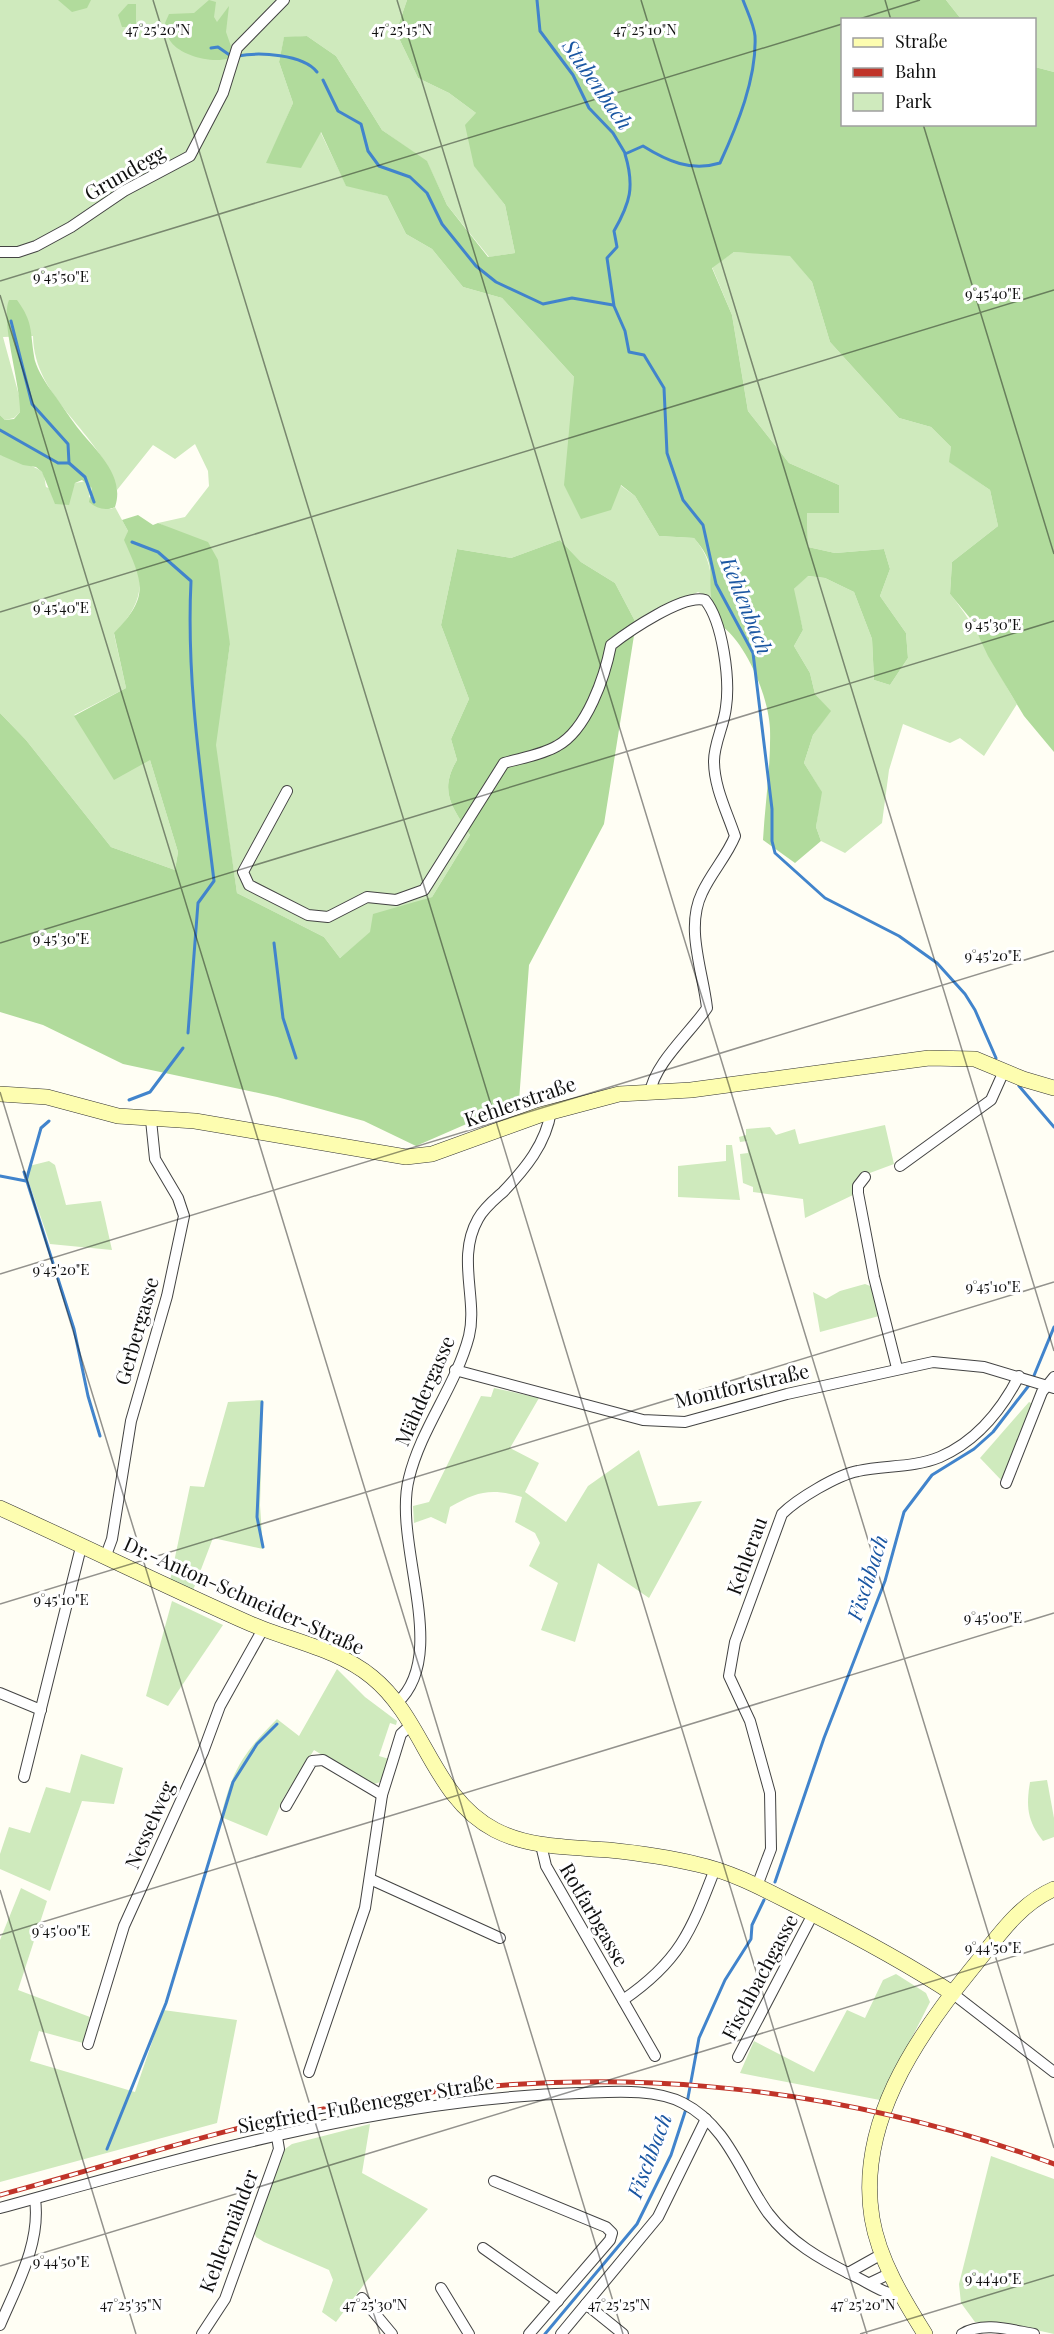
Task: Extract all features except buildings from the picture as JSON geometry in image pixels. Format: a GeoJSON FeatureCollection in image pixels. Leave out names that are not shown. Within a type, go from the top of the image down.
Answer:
{"type":"FeatureCollection","features":[{"type":"Feature","properties":{"kind":"main road","name":"Kehlerstraße"},"geometry":{"type":"LineString","coordinates":[[0,1094],[47,1097],[93,1111],[151,1120],[195,1121],[406,1157],[432,1154],[551,1111],[619,1094],[650,1093],[807,1076],[929,1058],[975,1059],[1054,1088]]}},
{"type":"Feature","properties":{"kind":"main road","name":"Dr.-Anton-Schneider-Straße"},"geometry":{"type":"LineString","coordinates":[[0,1508],[263,1629],[349,1661],[373,1677],[398,1702],[440,1776],[471,1814],[508,1836],[542,1845],[656,1855],[715,1869],[757,1886],[853,1934],[952,1993]]}},
{"type":"Feature","properties":{"kind":"main road"},"geometry":{"type":"LineString","coordinates":[[925,2334],[882,2254],[872,2218],[869,2185],[875,2132],[901,2074],[952,1993],[1014,1918],[1032,1901],[1054,1889]]}},
{"type":"Feature","properties":{"kind":"street","name":"Grundegg"},"geometry":{"type":"LineString","coordinates":[[4,252],[18,252],[36,246],[71,227],[124,191],[190,156],[223,93],[237,48],[284,0]]}},
{"type":"Feature","properties":{"kind":"street"},"geometry":{"type":"LineString","coordinates":[[287,791],[243,872],[249,885],[308,915],[328,916],[367,897],[396,900],[424,890],[504,763],[558,746],[575,729],[598,694],[611,645],[651,618],[693,599],[705,600],[712,612],[727,670],[727,705],[714,760],[716,779],[735,836],[701,895],[695,917],[695,933],[707,1008],[692,1031],[672,1051],[659,1069],[651,1084],[650,1093]]}},
{"type":"Feature","properties":{"kind":"street"},"geometry":{"type":"LineString","coordinates":[[900,1166],[991,1100],[1004,1071]]}},
{"type":"Feature","properties":{"kind":"street","name":"Mähdergasse"},"geometry":{"type":"LineString","coordinates":[[398,1702],[408,1693],[418,1671],[422,1646],[410,1565],[408,1481],[415,1457],[455,1370],[470,1325],[467,1268],[472,1235],[484,1211],[530,1162],[544,1138],[551,1111]]}},
{"type":"Feature","properties":{"kind":"street","name":"Gerbergasse"},"geometry":{"type":"LineString","coordinates":[[105,1558],[112,1539],[131,1421],[167,1296],[184,1216],[178,1198],[155,1159],[151,1120]]}},
{"type":"Feature","properties":{"kind":"street"},"geometry":{"type":"LineString","coordinates":[[865,1177],[858,1186],[858,1193],[874,1277],[897,1368]]}},
{"type":"Feature","properties":{"kind":"street","name":"Montfortstraße"},"geometry":{"type":"LineString","coordinates":[[455,1370],[643,1420],[672,1422],[685,1422],[897,1368],[933,1362],[959,1362],[1049,1383]]}},
{"type":"Feature","properties":{"kind":"street","name":"Kehlerau"},"geometry":{"type":"LineString","coordinates":[[757,1886],[771,1849],[770,1793],[750,1721],[729,1676],[735,1642],[782,1514],[793,1503],[855,1471],[910,1466],[951,1452],[985,1426],[1005,1403],[1021,1377]]}},
{"type":"Feature","properties":{"kind":"street"},"geometry":{"type":"LineString","coordinates":[[1006,1483],[1042,1392],[1049,1383]]}},
{"type":"Feature","properties":{"kind":"street"},"geometry":{"type":"LineString","coordinates":[[24,1778],[81,1547]]}},
{"type":"Feature","properties":{"kind":"street","name":"Nesselweg"},"geometry":{"type":"LineString","coordinates":[[88,2044],[124,1926],[203,1752],[220,1706],[263,1629]]}},
{"type":"Feature","properties":{"kind":"street"},"geometry":{"type":"LineString","coordinates":[[0,1693],[40,1710]]}},
{"type":"Feature","properties":{"kind":"street"},"geometry":{"type":"LineString","coordinates":[[309,2072],[357,1934],[370,1879],[382,1795],[401,1734],[412,1724]]}},
{"type":"Feature","properties":{"kind":"street"},"geometry":{"type":"LineString","coordinates":[[286,1806],[312,1761],[323,1760],[382,1795]]}},
{"type":"Feature","properties":{"kind":"street","name":"Rotfarbgasse"},"geometry":{"type":"LineString","coordinates":[[542,1845],[546,1866],[655,2056]]}},
{"type":"Feature","properties":{"kind":"street","name":"Rotfarbgasse"},"geometry":{"type":"LineString","coordinates":[[623,2000],[646,1984],[679,1949],[691,1932],[715,1869]]}},
{"type":"Feature","properties":{"kind":"street"},"geometry":{"type":"LineString","coordinates":[[370,1879],[500,1938]]}},
{"type":"Feature","properties":{"kind":"street","name":"Fischbachgasse"},"geometry":{"type":"LineString","coordinates":[[738,2057],[813,1914]]}},
{"type":"Feature","properties":{"kind":"street","name":"Dr.-Anton-Schneider-Straße"},"geometry":{"type":"LineString","coordinates":[[952,1993],[1054,2072]]}},
{"type":"Feature","properties":{"kind":"street","name":"Siegfried-Fußenegger Straße"},"geometry":{"type":"LineString","coordinates":[[0,2208],[184,2157],[375,2116],[505,2097],[611,2093],[665,2097],[686,2105],[706,2119],[723,2137],[778,2224],[812,2254],[884,2291],[902,2295]]}},
{"type":"Feature","properties":{"kind":"street"},"geometry":{"type":"LineString","coordinates":[[561,2334],[658,2217],[706,2119]]}},
{"type":"Feature","properties":{"kind":"street","name":"Kehlermähder"},"geometry":{"type":"LineString","coordinates":[[202,2334],[225,2299],[279,2149],[277,2137]]}},
{"type":"Feature","properties":{"kind":"street"},"geometry":{"type":"LineString","coordinates":[[494,2181],[606,2227],[612,2233],[610,2241],[529,2334]]}},
{"type":"Feature","properties":{"kind":"street"},"geometry":{"type":"LineString","coordinates":[[0,2325],[33,2244],[37,2216],[35,2199]]}},
{"type":"Feature","properties":{"kind":"street"},"geometry":{"type":"LineString","coordinates":[[483,2248],[558,2301]]}},
{"type":"Feature","properties":{"kind":"street"},"geometry":{"type":"LineString","coordinates":[[848,2273],[882,2254]]}},
{"type":"Feature","properties":{"kind":"street"},"geometry":{"type":"LineString","coordinates":[[870,2283],[891,2273]]}},
{"type":"Feature","properties":{"kind":"street"},"geometry":{"type":"LineString","coordinates":[[441,2288],[469,2334]]}},
{"type":"Feature","properties":{"kind":"street"},"geometry":{"type":"LineString","coordinates":[[362,2298],[392,2334]]}},
{"type":"Feature","properties":{"kind":"street"},"geometry":{"type":"LineString","coordinates":[[586,2304],[623,2334]]}},
{"type":"Feature","properties":{"kind":"street"},"geometry":{"type":"LineString","coordinates":[[962,2334],[979,2328],[995,2327],[1034,2334]]}},
{"type":"Feature","properties":{"kind":"green space"},"geometry":{"type":"Polygon","coordinates":[[[0,0],[407,0],[396,32],[418,78],[449,93],[476,113],[474,165],[505,205],[515,253],[489,257],[447,205],[427,162],[382,130],[336,56],[307,36],[284,38],[279,62],[293,103],[267,163],[320,131],[346,185],[387,196],[406,234],[432,249],[463,287],[502,298],[574,377],[572,416],[620,485],[635,496],[659,536],[694,538],[707,559],[711,574],[711,598],[698,592],[636,623],[615,583],[581,562],[560,540],[511,558],[457,549],[441,625],[469,699],[451,739],[457,760],[451,771],[448,791],[453,808],[470,835],[432,897],[412,904],[371,932],[340,958],[324,937],[237,893],[215,745],[230,644],[178,532],[158,523],[185,517],[209,486],[208,471],[195,444],[175,459],[153,445],[117,490],[109,469],[97,450],[44,379],[36,359],[33,336],[3,337],[20,399],[20,412],[14,418],[5,420],[0,415],[0,0]]]}},
{"type":"Feature","properties":{"kind":"green space"},"geometry":{"type":"Polygon","coordinates":[[[58,0],[91,0],[87,8],[72,12],[58,0]]]}},
{"type":"Feature","properties":{"kind":"green space"},"geometry":{"type":"Polygon","coordinates":[[[209,0],[216,2],[214,17],[217,22],[229,6],[226,32],[232,49],[229,58],[223,60],[207,59],[182,51],[171,42],[165,23],[169,14],[194,13],[209,0]]]}},
{"type":"Feature","properties":{"kind":"green space"},"geometry":{"type":"Polygon","coordinates":[[[407,0],[946,0],[960,18],[841,18],[841,126],[1036,126],[1036,67],[1054,72],[1054,752],[1024,716],[988,656],[970,618],[950,594],[952,562],[998,526],[990,490],[949,462],[951,447],[931,427],[899,418],[830,342],[812,282],[790,256],[734,252],[712,268],[732,315],[748,411],[789,463],[839,485],[839,513],[807,513],[808,547],[835,553],[884,549],[890,569],[880,596],[906,633],[908,658],[890,685],[874,680],[872,639],[854,592],[825,578],[808,576],[794,589],[803,630],[794,646],[810,673],[815,694],[831,711],[813,735],[804,763],[822,792],[816,827],[821,841],[795,863],[763,840],[770,757],[769,716],[761,687],[747,657],[729,632],[719,624],[711,600],[710,566],[701,547],[694,538],[659,536],[635,496],[621,485],[611,510],[581,519],[564,485],[574,377],[502,298],[463,287],[432,249],[406,234],[387,196],[346,186],[321,132],[301,168],[266,163],[293,103],[279,62],[284,37],[307,36],[336,56],[382,130],[427,161],[447,205],[488,257],[515,253],[505,205],[474,166],[465,125],[476,113],[449,93],[418,78],[396,32],[407,0]]]}},
{"type":"Feature","properties":{"kind":"green space"},"geometry":{"type":"Polygon","coordinates":[[[946,0],[1054,0],[1054,72],[1036,67],[1036,18],[960,18],[946,0]]]}},
{"type":"Feature","properties":{"kind":"green space"},"geometry":{"type":"Polygon","coordinates":[[[128,4],[136,4],[136,27],[122,27],[118,15],[128,4]]]}},
{"type":"Feature","properties":{"kind":"green space"},"geometry":{"type":"Polygon","coordinates":[[[734,252],[790,255],[812,282],[830,342],[899,418],[931,427],[951,447],[950,462],[990,490],[998,526],[952,562],[950,594],[977,633],[1017,704],[984,756],[960,738],[950,743],[903,724],[889,770],[882,823],[845,853],[821,841],[816,827],[821,791],[804,763],[813,735],[830,711],[815,694],[810,673],[794,646],[803,630],[793,590],[807,576],[825,578],[854,592],[872,639],[874,680],[890,685],[908,658],[906,633],[880,596],[890,569],[884,549],[835,553],[808,547],[807,513],[839,485],[789,463],[748,411],[732,315],[712,267],[734,252]]]}},
{"type":"Feature","properties":{"kind":"green space"},"geometry":{"type":"Polygon","coordinates":[[[9,300],[17,300],[26,314],[35,360],[50,389],[112,473],[117,495],[115,507],[102,509],[89,502],[92,488],[82,480],[75,483],[69,505],[55,504],[42,472],[36,467],[23,465],[0,455],[0,415],[5,420],[14,419],[20,412],[7,322],[9,300]]]}},
{"type":"Feature","properties":{"kind":"green space"},"geometry":{"type":"Polygon","coordinates":[[[0,455],[40,470],[44,475],[46,487],[69,496],[75,483],[87,481],[92,488],[89,497],[111,509],[115,507],[128,531],[126,544],[138,569],[139,591],[131,613],[114,634],[126,688],[74,715],[150,760],[178,852],[175,870],[111,847],[26,740],[0,713],[0,455]]]}},
{"type":"Feature","properties":{"kind":"green space"},"geometry":{"type":"Polygon","coordinates":[[[138,515],[153,525],[158,523],[208,542],[218,560],[230,644],[216,745],[237,893],[324,937],[340,958],[370,932],[373,914],[432,897],[470,835],[453,808],[448,791],[451,771],[457,760],[451,739],[469,699],[441,625],[457,549],[511,558],[560,540],[581,562],[615,583],[636,623],[604,824],[529,965],[519,1101],[416,1146],[364,1121],[277,1097],[123,1064],[43,1025],[0,1012],[0,713],[26,740],[111,847],[175,870],[178,852],[150,760],[114,780],[74,716],[126,688],[114,633],[126,620],[138,599],[139,579],[124,540],[128,531],[122,520],[138,515]]]}},
{"type":"Feature","properties":{"kind":"green space"},"geometry":{"type":"Polygon","coordinates":[[[885,1125],[894,1164],[859,1177],[853,1195],[805,1218],[803,1199],[753,1192],[753,1187],[743,1183],[740,1154],[748,1153],[747,1141],[740,1142],[739,1137],[746,1135],[746,1129],[770,1127],[776,1135],[795,1129],[799,1144],[885,1125]]]}},
{"type":"Feature","properties":{"kind":"green space"},"geometry":{"type":"Polygon","coordinates":[[[726,1145],[732,1145],[740,1200],[678,1197],[678,1166],[726,1161],[726,1145]]]}},
{"type":"Feature","properties":{"kind":"green space"},"geometry":{"type":"Polygon","coordinates":[[[49,1161],[55,1165],[66,1205],[101,1201],[112,1250],[50,1244],[27,1177],[29,1166],[49,1161]]]}},
{"type":"Feature","properties":{"kind":"green space"},"geometry":{"type":"Polygon","coordinates":[[[865,1284],[873,1287],[879,1316],[820,1332],[813,1292],[826,1299],[840,1291],[865,1284]]]}},
{"type":"Feature","properties":{"kind":"green space"},"geometry":{"type":"Polygon","coordinates":[[[494,1388],[539,1398],[510,1448],[539,1463],[525,1492],[566,1522],[588,1486],[639,1450],[658,1506],[702,1501],[649,1598],[598,1563],[575,1642],[541,1630],[558,1583],[529,1566],[540,1543],[535,1533],[515,1522],[522,1497],[493,1492],[477,1494],[450,1507],[446,1524],[431,1517],[414,1523],[413,1506],[429,1502],[481,1396],[491,1397],[494,1388]]]}},
{"type":"Feature","properties":{"kind":"green space"},"geometry":{"type":"Polygon","coordinates":[[[263,1400],[260,1505],[263,1549],[213,1538],[192,1593],[170,1581],[190,1486],[204,1487],[228,1402],[263,1400]]]}},
{"type":"Feature","properties":{"kind":"green space"},"geometry":{"type":"Polygon","coordinates":[[[1029,1402],[1035,1405],[1003,1482],[980,1458],[1029,1402]]]}},
{"type":"Feature","properties":{"kind":"green space"},"geometry":{"type":"Polygon","coordinates":[[[172,1601],[223,1625],[168,1706],[146,1696],[172,1601]]]}},
{"type":"Feature","properties":{"kind":"green space"},"geometry":{"type":"Polygon","coordinates":[[[337,1669],[365,1697],[397,1721],[396,1725],[390,1723],[379,1756],[389,1759],[380,1782],[371,1785],[314,1750],[284,1797],[267,1836],[221,1817],[235,1774],[255,1742],[277,1719],[299,1736],[337,1669]]]}},
{"type":"Feature","properties":{"kind":"green space"},"geometry":{"type":"Polygon","coordinates":[[[81,1754],[123,1768],[114,1804],[82,1801],[50,1891],[0,1869],[0,1854],[9,1827],[30,1833],[46,1787],[70,1793],[81,1754]]]}},
{"type":"Feature","properties":{"kind":"green space"},"geometry":{"type":"Polygon","coordinates":[[[1047,1780],[1054,1818],[1054,1837],[1043,1841],[1031,1820],[1028,1799],[1030,1782],[1047,1780]]]}},
{"type":"Feature","properties":{"kind":"green space"},"geometry":{"type":"Polygon","coordinates":[[[21,1888],[47,1901],[18,1990],[90,2017],[83,2043],[39,2031],[30,2061],[135,2092],[163,2010],[237,2020],[217,2123],[0,2182],[0,1940],[21,1888]]]}},
{"type":"Feature","properties":{"kind":"green space"},"geometry":{"type":"Polygon","coordinates":[[[896,1974],[926,1993],[930,2002],[880,2100],[740,2073],[754,2041],[814,2072],[847,2010],[865,2018],[883,1980],[896,1974]]]}},
{"type":"Feature","properties":{"kind":"green space"},"geometry":{"type":"Polygon","coordinates":[[[370,2124],[362,2173],[428,2209],[365,2283],[336,2322],[322,2312],[333,2280],[329,2270],[264,2242],[256,2237],[254,2231],[285,2149],[292,2144],[370,2124]]]}},
{"type":"Feature","properties":{"kind":"green space"},"geometry":{"type":"Polygon","coordinates":[[[991,2156],[1054,2179],[1054,2334],[1000,2322],[975,2322],[961,2303],[959,2284],[991,2156]]]}},
{"type":"Feature","properties":{"kind":"waterway","name":"Stubenbach"},"geometry":{"type":"LineString","coordinates":[[537,0],[540,31],[573,75],[589,108],[613,133],[625,153]]}},
{"type":"Feature","properties":{"kind":"waterway","name":"Kehlenbach"},"geometry":{"type":"LineString","coordinates":[[743,0],[755,36],[753,68],[745,101],[720,163],[689,166],[670,160],[643,146],[625,154],[630,176],[629,194],[624,212],[614,231],[617,247],[607,258],[614,306],[625,331],[629,352],[644,355],[664,388],[667,453],[683,500],[703,525],[716,584],[753,653],[772,809],[772,841],[775,853],[825,898],[899,936],[937,963],[965,994],[975,1010],[996,1058]]}},
{"type":"Feature","properties":{"kind":"waterway"},"geometry":{"type":"LineString","coordinates":[[211,48],[218,47],[231,56]]}},
{"type":"Feature","properties":{"kind":"waterway"},"geometry":{"type":"LineString","coordinates":[[238,56],[257,54],[291,58],[302,61],[317,72]]}},
{"type":"Feature","properties":{"kind":"waterway"},"geometry":{"type":"LineString","coordinates":[[323,80],[338,111],[361,124],[368,151],[379,166],[410,177],[427,193],[442,224],[476,266],[496,282],[543,304],[572,298],[613,305]]}},
{"type":"Feature","properties":{"kind":"waterway"},"geometry":{"type":"LineString","coordinates":[[11,321],[32,404],[68,444],[69,463]]}},
{"type":"Feature","properties":{"kind":"waterway"},"geometry":{"type":"LineString","coordinates":[[0,430],[58,463],[69,463],[85,477],[94,502]]}},
{"type":"Feature","properties":{"kind":"waterway"},"geometry":{"type":"LineString","coordinates":[[132,542],[158,552],[191,581],[193,694],[214,881],[198,903],[188,1033]]}},
{"type":"Feature","properties":{"kind":"waterway"},"geometry":{"type":"LineString","coordinates":[[274,943],[283,1018],[296,1058]]}},
{"type":"Feature","properties":{"kind":"waterway"},"geometry":{"type":"LineString","coordinates":[[129,1100],[150,1092],[183,1048]]}},
{"type":"Feature","properties":{"kind":"waterway","name":"Kehlenbach"},"geometry":{"type":"LineString","coordinates":[[1019,1086],[1054,1127]]}},
{"type":"Feature","properties":{"kind":"waterway"},"geometry":{"type":"LineString","coordinates":[[0,1176],[26,1181],[41,1128],[49,1121]]}},
{"type":"Feature","properties":{"kind":"waterway"},"geometry":{"type":"LineString","coordinates":[[24,1172],[74,1329],[88,1396],[100,1436]]}},
{"type":"Feature","properties":{"kind":"waterway","name":"Fischbach"},"geometry":{"type":"LineString","coordinates":[[1033,1378],[1054,1327]]}},
{"type":"Feature","properties":{"kind":"waterway","name":"Fischbach"},"geometry":{"type":"LineString","coordinates":[[775,1882],[824,1738],[885,1581],[904,1512],[932,1475],[974,1449],[993,1432],[1030,1384]]}},
{"type":"Feature","properties":{"kind":"waterway"},"geometry":{"type":"LineString","coordinates":[[262,1402],[257,1517],[263,1547]]}},
{"type":"Feature","properties":{"kind":"waterway"},"geometry":{"type":"LineString","coordinates":[[107,2149],[166,2003],[233,1782],[257,1744],[277,1724]]}},
{"type":"Feature","properties":{"kind":"waterway","name":"Fischbach"},"geometry":{"type":"LineString","coordinates":[[687,2103],[699,2038],[725,1980],[751,1939],[752,1925],[764,1900]]}},
{"type":"Feature","properties":{"kind":"waterway","name":"Fischbach"},"geometry":{"type":"LineString","coordinates":[[545,2334],[637,2224],[671,2155],[686,2109]]}},
{"type":"Feature","properties":{"kind":"railway"},"geometry":{"type":"LineString","coordinates":[[0,2195],[180,2144],[316,2110],[450,2090],[538,2083],[625,2082],[712,2087],[798,2097],[883,2114],[969,2136],[1054,2164]]}}]}
